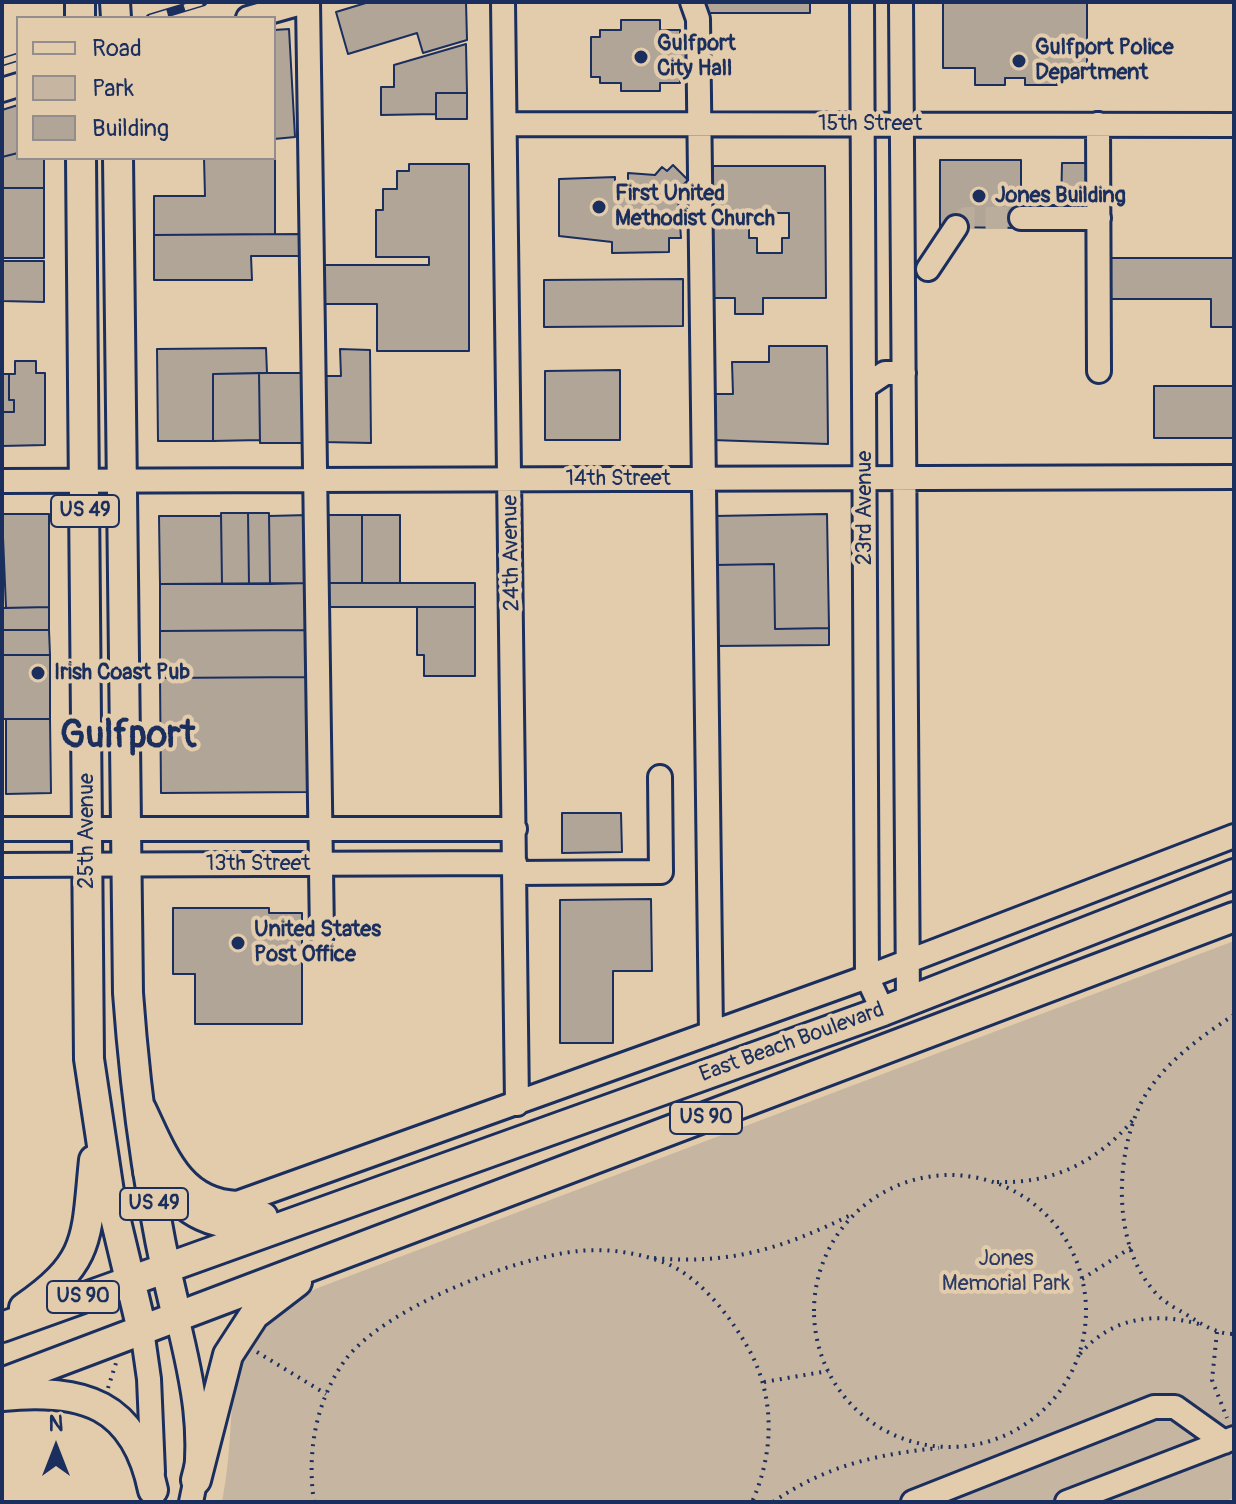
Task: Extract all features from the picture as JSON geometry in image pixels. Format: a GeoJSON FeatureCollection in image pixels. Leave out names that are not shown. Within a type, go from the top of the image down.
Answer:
{"type":"FeatureCollection","features":[{"type":"Feature","properties":{"kind":"main road","name":"25th Avenue"},"geometry":{"type":"LineString","coordinates":[[81,160],[89,1059],[98,1120]]}},
{"type":"Feature","properties":{"kind":"main road","name":"25th Avenue"},"geometry":{"type":"LineString","coordinates":[[118,160],[125,481],[128,993],[136,1091]]}},
{"type":"Feature","properties":{"kind":"main road","name":"East Beach Boulevard"},"geometry":{"type":"LineString","coordinates":[[165,1267],[896,1006],[1234,874]]}},
{"type":"Feature","properties":{"kind":"main road","name":"East Beach Boulevard"},"geometry":{"type":"LineString","coordinates":[[177,1317],[1234,917]]}},
{"type":"Feature","properties":{"kind":"main road"},"geometry":{"type":"LineString","coordinates":[[148,1172],[198,1214],[232,1225],[634,1087],[686,1082]]}},
{"type":"Feature","properties":{"kind":"main road","name":"US 49"},"geometry":{"type":"LineString","coordinates":[[136,1091],[165,1267],[177,1317]]}},
{"type":"Feature","properties":{"kind":"main road","name":"US 49"},"geometry":{"type":"LineString","coordinates":[[98,1120],[109,1192],[142,1330]]}},
{"type":"Feature","properties":{"kind":"main road"},"geometry":{"type":"LineString","coordinates":[[2,1325],[50,1290],[80,1256],[87,1225],[98,1120]]}},
{"type":"Feature","properties":{"kind":"main road"},"geometry":{"type":"LineString","coordinates":[[193,1491],[228,1355],[254,1315],[319,1264]]}},
{"type":"Feature","properties":{"kind":"main road","name":"US 90"},"geometry":{"type":"LineString","coordinates":[[2,1325],[165,1267]]}},
{"type":"Feature","properties":{"kind":"main road","name":"US 90"},"geometry":{"type":"LineString","coordinates":[[2,1383],[177,1317]]}},
{"type":"Feature","properties":{"kind":"main road"},"geometry":{"type":"LineString","coordinates":[[2,1396],[47,1392],[98,1405],[132,1436],[146,1459],[152,1496]]}},
{"type":"Feature","properties":{"kind":"street"},"geometry":{"type":"LineString","coordinates":[[255,16],[306,2],[322,935]]}},
{"type":"Feature","properties":{"kind":"street","name":"24th Avenue"},"geometry":{"type":"LineString","coordinates":[[503,2],[517,1104]]}},
{"type":"Feature","properties":{"kind":"street"},"geometry":{"type":"LineString","coordinates":[[692,2],[698,19],[701,479],[711,1033]]}},
{"type":"Feature","properties":{"kind":"street","name":"23rd Avenue"},"geometry":{"type":"LineString","coordinates":[[862,2],[867,977],[896,1006]]}},
{"type":"Feature","properties":{"kind":"street","name":"23rd Avenue"},"geometry":{"type":"LineString","coordinates":[[896,1006],[908,961],[901,2]]}},
{"type":"Feature","properties":{"kind":"street","name":"15th Street"},"geometry":{"type":"LineString","coordinates":[[506,124],[1234,125]]}},
{"type":"Feature","properties":{"kind":"street"},"geometry":{"type":"LineString","coordinates":[[1098,124],[1099,371]]}},
{"type":"Feature","properties":{"kind":"street"},"geometry":{"type":"LineString","coordinates":[[1021,218],[1099,218]]}},
{"type":"Feature","properties":{"kind":"street"},"geometry":{"type":"LineString","coordinates":[[928,269],[956,227]]}},
{"type":"Feature","properties":{"kind":"street"},"geometry":{"type":"LineString","coordinates":[[863,345],[904,368]]}},
{"type":"Feature","properties":{"kind":"street"},"geometry":{"type":"LineString","coordinates":[[864,387],[885,373],[904,368]]}},
{"type":"Feature","properties":{"kind":"street","name":"14th Street"},"geometry":{"type":"LineString","coordinates":[[2,481],[1234,477]]}},
{"type":"Feature","properties":{"kind":"street","name":"13th Street"},"geometry":{"type":"LineString","coordinates":[[2,865],[321,863],[661,872],[660,777]]}},
{"type":"Feature","properties":{"kind":"street","name":"13th Street"},"geometry":{"type":"LineString","coordinates":[[2,829],[127,832],[515,829]]}},
{"type":"Feature","properties":{"kind":"street"},"geometry":{"type":"LineString","coordinates":[[136,1091],[182,1180],[206,1198],[227,1203],[263,1196],[867,977],[1234,836]]}},
{"type":"Feature","properties":{"kind":"street"},"geometry":{"type":"LineString","coordinates":[[177,1317],[189,1365],[198,1432],[193,1491]]}},
{"type":"Feature","properties":{"kind":"street"},"geometry":{"type":"LineString","coordinates":[[142,1330],[149,1379],[152,1496]]}},
{"type":"Feature","properties":{"kind":"street"},"geometry":{"type":"LineString","coordinates":[[913,1502],[1154,1407],[1175,1407],[1230,1439]]}},
{"type":"Feature","properties":{"kind":"street"},"geometry":{"type":"LineString","coordinates":[[1067,1502],[1230,1439]]}},
{"type":"Feature","properties":{"kind":"path"},"geometry":{"type":"LineString","coordinates":[[1234,1015],[1169,1067],[1143,1100],[1127,1144],[1122,1185],[1132,1247],[1153,1290],[1205,1326],[1217,1332],[1234,1334]]}},
{"type":"Feature","properties":{"kind":"path"},"geometry":{"type":"LineString","coordinates":[[314,1502],[312,1446],[326,1394],[343,1363],[373,1334],[418,1306],[473,1281],[527,1262],[577,1251],[612,1251],[647,1257],[702,1260],[747,1256],[794,1241],[855,1213],[896,1186],[919,1179],[967,1176],[991,1181],[1028,1181],[1070,1170],[1107,1147],[1135,1118]]}},
{"type":"Feature","properties":{"kind":"path"},"geometry":{"type":"LineString","coordinates":[[773,1502],[826,1471],[864,1458],[995,1439],[1037,1415],[1068,1378],[1079,1356],[1086,1308],[1082,1279],[1066,1240],[1051,1220],[1034,1204],[991,1181]]}},
{"type":"Feature","properties":{"kind":"path"},"geometry":{"type":"LineString","coordinates":[[855,1213],[827,1252],[814,1298],[817,1341],[828,1371],[845,1398],[878,1427],[923,1444],[947,1447]]}},
{"type":"Feature","properties":{"kind":"path"},"geometry":{"type":"LineString","coordinates":[[1082,1279],[1132,1247]]}},
{"type":"Feature","properties":{"kind":"path"},"geometry":{"type":"LineString","coordinates":[[647,1257],[678,1269],[711,1298],[745,1342],[764,1382],[769,1432],[752,1502]]}},
{"type":"Feature","properties":{"kind":"path"},"geometry":{"type":"LineString","coordinates":[[1079,1356],[1103,1334],[1133,1320],[1162,1316],[1205,1326]]}},
{"type":"Feature","properties":{"kind":"path"},"geometry":{"type":"LineString","coordinates":[[1217,1332],[1212,1380],[1230,1439]]}},
{"type":"Feature","properties":{"kind":"path"},"geometry":{"type":"LineString","coordinates":[[248,1347],[326,1394]]}},
{"type":"Feature","properties":{"kind":"path"},"geometry":{"type":"LineString","coordinates":[[105,1394],[116,1370],[124,1366]]}},
{"type":"Feature","properties":{"kind":"path"},"geometry":{"type":"LineString","coordinates":[[764,1382],[828,1371]]}},
{"type":"Feature","properties":{"kind":"path"},"geometry":{"type":"LineString","coordinates":[[781,1496],[786,1502]]}},
{"type":"Feature","properties":{"kind":"green space","name":"Jones Memorial Park"},"geometry":{"type":"Polygon","coordinates":[[[1234,941],[1234,1498],[1223,1502],[222,1502],[232,1406],[244,1357],[258,1334],[281,1312],[315,1289],[1234,941]]]}},
{"type":"Feature","properties":{"kind":"building"},"geometry":{"type":"Polygon","coordinates":[[[369,2],[466,2],[467,40],[423,53],[417,33],[348,54],[336,12],[369,2]]]}},
{"type":"Feature","properties":{"kind":"building"},"geometry":{"type":"Polygon","coordinates":[[[703,2],[810,2],[810,13],[703,13],[703,2]]]}},
{"type":"Feature","properties":{"kind":"building"},"geometry":{"type":"Polygon","coordinates":[[[943,2],[1087,2],[1087,68],[1057,68],[1057,85],[1025,85],[1025,78],[1005,78],[1005,85],[975,85],[975,68],[943,68],[943,2]]]}},
{"type":"Feature","properties":{"kind":"building"},"geometry":{"type":"Polygon","coordinates":[[[621,20],[660,20],[660,30],[680,30],[680,37],[690,37],[690,77],[680,77],[680,83],[660,83],[660,91],[621,91],[621,83],[600,83],[600,77],[591,77],[591,37],[600,37],[600,30],[621,30],[621,20]]]}},
{"type":"Feature","properties":{"kind":"building"},"geometry":{"type":"Polygon","coordinates":[[[289,29],[295,137],[276,139],[276,30],[289,29]]]}},
{"type":"Feature","properties":{"kind":"building"},"geometry":{"type":"Polygon","coordinates":[[[466,44],[467,93],[436,93],[436,114],[381,115],[381,87],[394,87],[394,65],[466,44]]]}},
{"type":"Feature","properties":{"kind":"building"},"geometry":{"type":"Polygon","coordinates":[[[436,93],[467,93],[467,119],[436,119],[436,93]]]}},
{"type":"Feature","properties":{"kind":"building"},"geometry":{"type":"Polygon","coordinates":[[[16,106],[16,154],[2,157],[2,110],[16,106]]]}},
{"type":"Feature","properties":{"kind":"building"},"geometry":{"type":"Polygon","coordinates":[[[16,154],[16,160],[44,160],[44,188],[2,188],[2,157],[16,154]]]}},
{"type":"Feature","properties":{"kind":"building"},"geometry":{"type":"Polygon","coordinates":[[[204,160],[275,160],[275,234],[154,235],[154,196],[205,196],[204,160]]]}},
{"type":"Feature","properties":{"kind":"building"},"geometry":{"type":"Polygon","coordinates":[[[940,160],[1021,160],[1021,228],[940,227],[940,160]]]}},
{"type":"Feature","properties":{"kind":"building"},"geometry":{"type":"Polygon","coordinates":[[[1062,163],[1089,163],[1089,209],[1061,209],[1062,163]]]}},
{"type":"Feature","properties":{"kind":"building"},"geometry":{"type":"Polygon","coordinates":[[[409,164],[469,164],[469,351],[377,351],[377,304],[322,304],[322,265],[429,265],[429,257],[376,257],[376,210],[383,210],[383,189],[397,189],[397,171],[409,171],[409,164]]]}},
{"type":"Feature","properties":{"kind":"building"},"geometry":{"type":"Polygon","coordinates":[[[673,165],[688,180],[682,186],[686,191],[678,198],[681,238],[669,238],[669,252],[612,253],[612,242],[559,236],[559,179],[615,177],[615,181],[628,181],[628,173],[655,175],[662,167],[667,171],[673,165]]]}},
{"type":"Feature","properties":{"kind":"building"},"geometry":{"type":"Polygon","coordinates":[[[713,166],[825,166],[826,298],[763,298],[763,314],[735,314],[735,298],[713,298],[713,166]],[[749,213],[749,238],[757,238],[757,253],[782,253],[782,238],[789,238],[789,213],[749,213]]]}},
{"type":"Feature","properties":{"kind":"building"},"geometry":{"type":"Polygon","coordinates":[[[2,188],[44,188],[44,258],[2,258],[2,188]]]}},
{"type":"Feature","properties":{"kind":"building"},"geometry":{"type":"Polygon","coordinates":[[[302,234],[302,256],[251,256],[252,280],[154,280],[154,235],[302,234]]]}},
{"type":"Feature","properties":{"kind":"building"},"geometry":{"type":"Polygon","coordinates":[[[1110,258],[1234,258],[1234,327],[1211,327],[1211,299],[1110,299],[1110,258]]]}},
{"type":"Feature","properties":{"kind":"building"},"geometry":{"type":"Polygon","coordinates":[[[2,261],[44,261],[44,302],[2,301],[2,261]]]}},
{"type":"Feature","properties":{"kind":"building"},"geometry":{"type":"Polygon","coordinates":[[[683,279],[683,326],[544,327],[544,280],[683,279]]]}},
{"type":"Feature","properties":{"kind":"building"},"geometry":{"type":"Polygon","coordinates":[[[769,346],[827,346],[828,444],[712,440],[712,394],[733,394],[732,362],[769,362],[769,346]]]}},
{"type":"Feature","properties":{"kind":"building"},"geometry":{"type":"Polygon","coordinates":[[[266,348],[267,373],[213,374],[213,441],[158,441],[157,349],[266,348]]]}},
{"type":"Feature","properties":{"kind":"building"},"geometry":{"type":"Polygon","coordinates":[[[340,349],[370,350],[371,443],[323,442],[323,376],[341,376],[340,349]]]}},
{"type":"Feature","properties":{"kind":"building"},"geometry":{"type":"Polygon","coordinates":[[[15,361],[36,361],[36,373],[45,373],[45,445],[2,446],[2,412],[14,412],[14,400],[9,400],[9,374],[15,374],[15,361]]]}},
{"type":"Feature","properties":{"kind":"building"},"geometry":{"type":"Polygon","coordinates":[[[620,370],[620,440],[545,440],[545,371],[620,370]]]}},
{"type":"Feature","properties":{"kind":"building"},"geometry":{"type":"Polygon","coordinates":[[[259,373],[304,373],[305,443],[260,443],[259,373]]]}},
{"type":"Feature","properties":{"kind":"building"},"geometry":{"type":"Polygon","coordinates":[[[259,373],[260,440],[213,441],[213,374],[259,373]]]}},
{"type":"Feature","properties":{"kind":"building"},"geometry":{"type":"Polygon","coordinates":[[[2,374],[9,374],[9,400],[14,400],[14,412],[2,412],[2,374]]]}},
{"type":"Feature","properties":{"kind":"building"},"geometry":{"type":"Polygon","coordinates":[[[1154,386],[1234,386],[1234,438],[1154,438],[1154,386]]]}},
{"type":"Feature","properties":{"kind":"building"},"geometry":{"type":"Polygon","coordinates":[[[221,513],[248,513],[249,584],[222,584],[221,513]]]}},
{"type":"Feature","properties":{"kind":"building"},"geometry":{"type":"Polygon","coordinates":[[[248,513],[269,513],[270,584],[249,584],[248,513]]]}},
{"type":"Feature","properties":{"kind":"building"},"geometry":{"type":"Polygon","coordinates":[[[2,514],[49,514],[49,607],[6,608],[2,514]]]}},
{"type":"Feature","properties":{"kind":"building"},"geometry":{"type":"Polygon","coordinates":[[[827,514],[829,628],[775,629],[774,564],[714,565],[714,516],[827,514]]]}},
{"type":"Feature","properties":{"kind":"building"},"geometry":{"type":"Polygon","coordinates":[[[308,515],[308,583],[270,584],[269,516],[308,515]]]}},
{"type":"Feature","properties":{"kind":"building"},"geometry":{"type":"Polygon","coordinates":[[[325,515],[362,515],[362,583],[325,583],[325,515]]]}},
{"type":"Feature","properties":{"kind":"building"},"geometry":{"type":"Polygon","coordinates":[[[362,515],[400,515],[400,583],[362,583],[362,515]]]}},
{"type":"Feature","properties":{"kind":"building"},"geometry":{"type":"Polygon","coordinates":[[[159,516],[221,516],[222,584],[160,584],[159,516]]]}},
{"type":"Feature","properties":{"kind":"building"},"geometry":{"type":"Polygon","coordinates":[[[774,564],[775,629],[829,628],[829,645],[716,646],[714,565],[774,564]]]}},
{"type":"Feature","properties":{"kind":"building"},"geometry":{"type":"Polygon","coordinates":[[[308,583],[308,630],[160,631],[160,584],[308,583]]]}},
{"type":"Feature","properties":{"kind":"building"},"geometry":{"type":"Polygon","coordinates":[[[325,583],[475,583],[475,607],[325,607],[325,583]]]}},
{"type":"Feature","properties":{"kind":"building"},"geometry":{"type":"Polygon","coordinates":[[[49,607],[49,630],[2,630],[2,608],[49,607]]]}},
{"type":"Feature","properties":{"kind":"building"},"geometry":{"type":"Polygon","coordinates":[[[417,607],[475,607],[475,676],[424,676],[424,655],[417,655],[417,607]]]}},
{"type":"Feature","properties":{"kind":"building"},"geometry":{"type":"Polygon","coordinates":[[[2,630],[49,630],[50,655],[2,655],[2,630]]]}},
{"type":"Feature","properties":{"kind":"building"},"geometry":{"type":"Polygon","coordinates":[[[308,630],[309,677],[160,678],[160,631],[308,630]]]}},
{"type":"Feature","properties":{"kind":"building"},"geometry":{"type":"Polygon","coordinates":[[[2,655],[50,655],[50,719],[2,719],[2,655]]]}},
{"type":"Feature","properties":{"kind":"building"},"geometry":{"type":"Polygon","coordinates":[[[309,677],[309,792],[161,793],[160,678],[309,677]]]}},
{"type":"Feature","properties":{"kind":"building"},"geometry":{"type":"Polygon","coordinates":[[[6,719],[50,719],[51,793],[6,794],[6,719]]]}},
{"type":"Feature","properties":{"kind":"building"},"geometry":{"type":"Polygon","coordinates":[[[562,813],[621,813],[622,852],[562,853],[562,813]]]}},
{"type":"Feature","properties":{"kind":"building"},"geometry":{"type":"Polygon","coordinates":[[[651,899],[652,971],[613,971],[613,1043],[560,1043],[560,900],[651,899]]]}},
{"type":"Feature","properties":{"kind":"building","name":"United States Post Office"},"geometry":{"type":"Polygon","coordinates":[[[173,908],[269,908],[269,913],[302,913],[302,1024],[195,1024],[195,974],[173,974],[173,908]]]}},
{"type":"Feature","properties":{"kind":"tunnel"},"geometry":{"type":"LineString","coordinates":[[956,227],[966,218],[1021,218]]}},
{"type":"Feature","properties":{"kind":"railway"},"geometry":{"type":"LineString","coordinates":[[157,16],[203,2]]}},
{"type":"Feature","properties":{"kind":"railway"},"geometry":{"type":"LineString","coordinates":[[2,62],[16,58]]}},
{"type":"Feature","properties":{"kind":"place","name":"Gulfport City Hall"},"geometry":{"type":"Point","coordinates":[641,57]}},
{"type":"Feature","properties":{"kind":"place","name":"Gulfport Police Department"},"geometry":{"type":"Point","coordinates":[1019,61]}},
{"type":"Feature","properties":{"kind":"place","name":"Jones Building"},"geometry":{"type":"Point","coordinates":[979,196]}},
{"type":"Feature","properties":{"kind":"place","name":"First United Methodist Church"},"geometry":{"type":"Point","coordinates":[599,207]}},
{"type":"Feature","properties":{"kind":"place","name":"Irish Coast Pub"},"geometry":{"type":"Point","coordinates":[38,673]}},
{"type":"Feature","properties":{"kind":"place","name":"United States Post Office"},"geometry":{"type":"Point","coordinates":[238,943]}},
{"type":"Feature","properties":{"kind":"district","name":"Gulfport"},"geometry":{"type":"Point","coordinates":[128,737]}}]}
